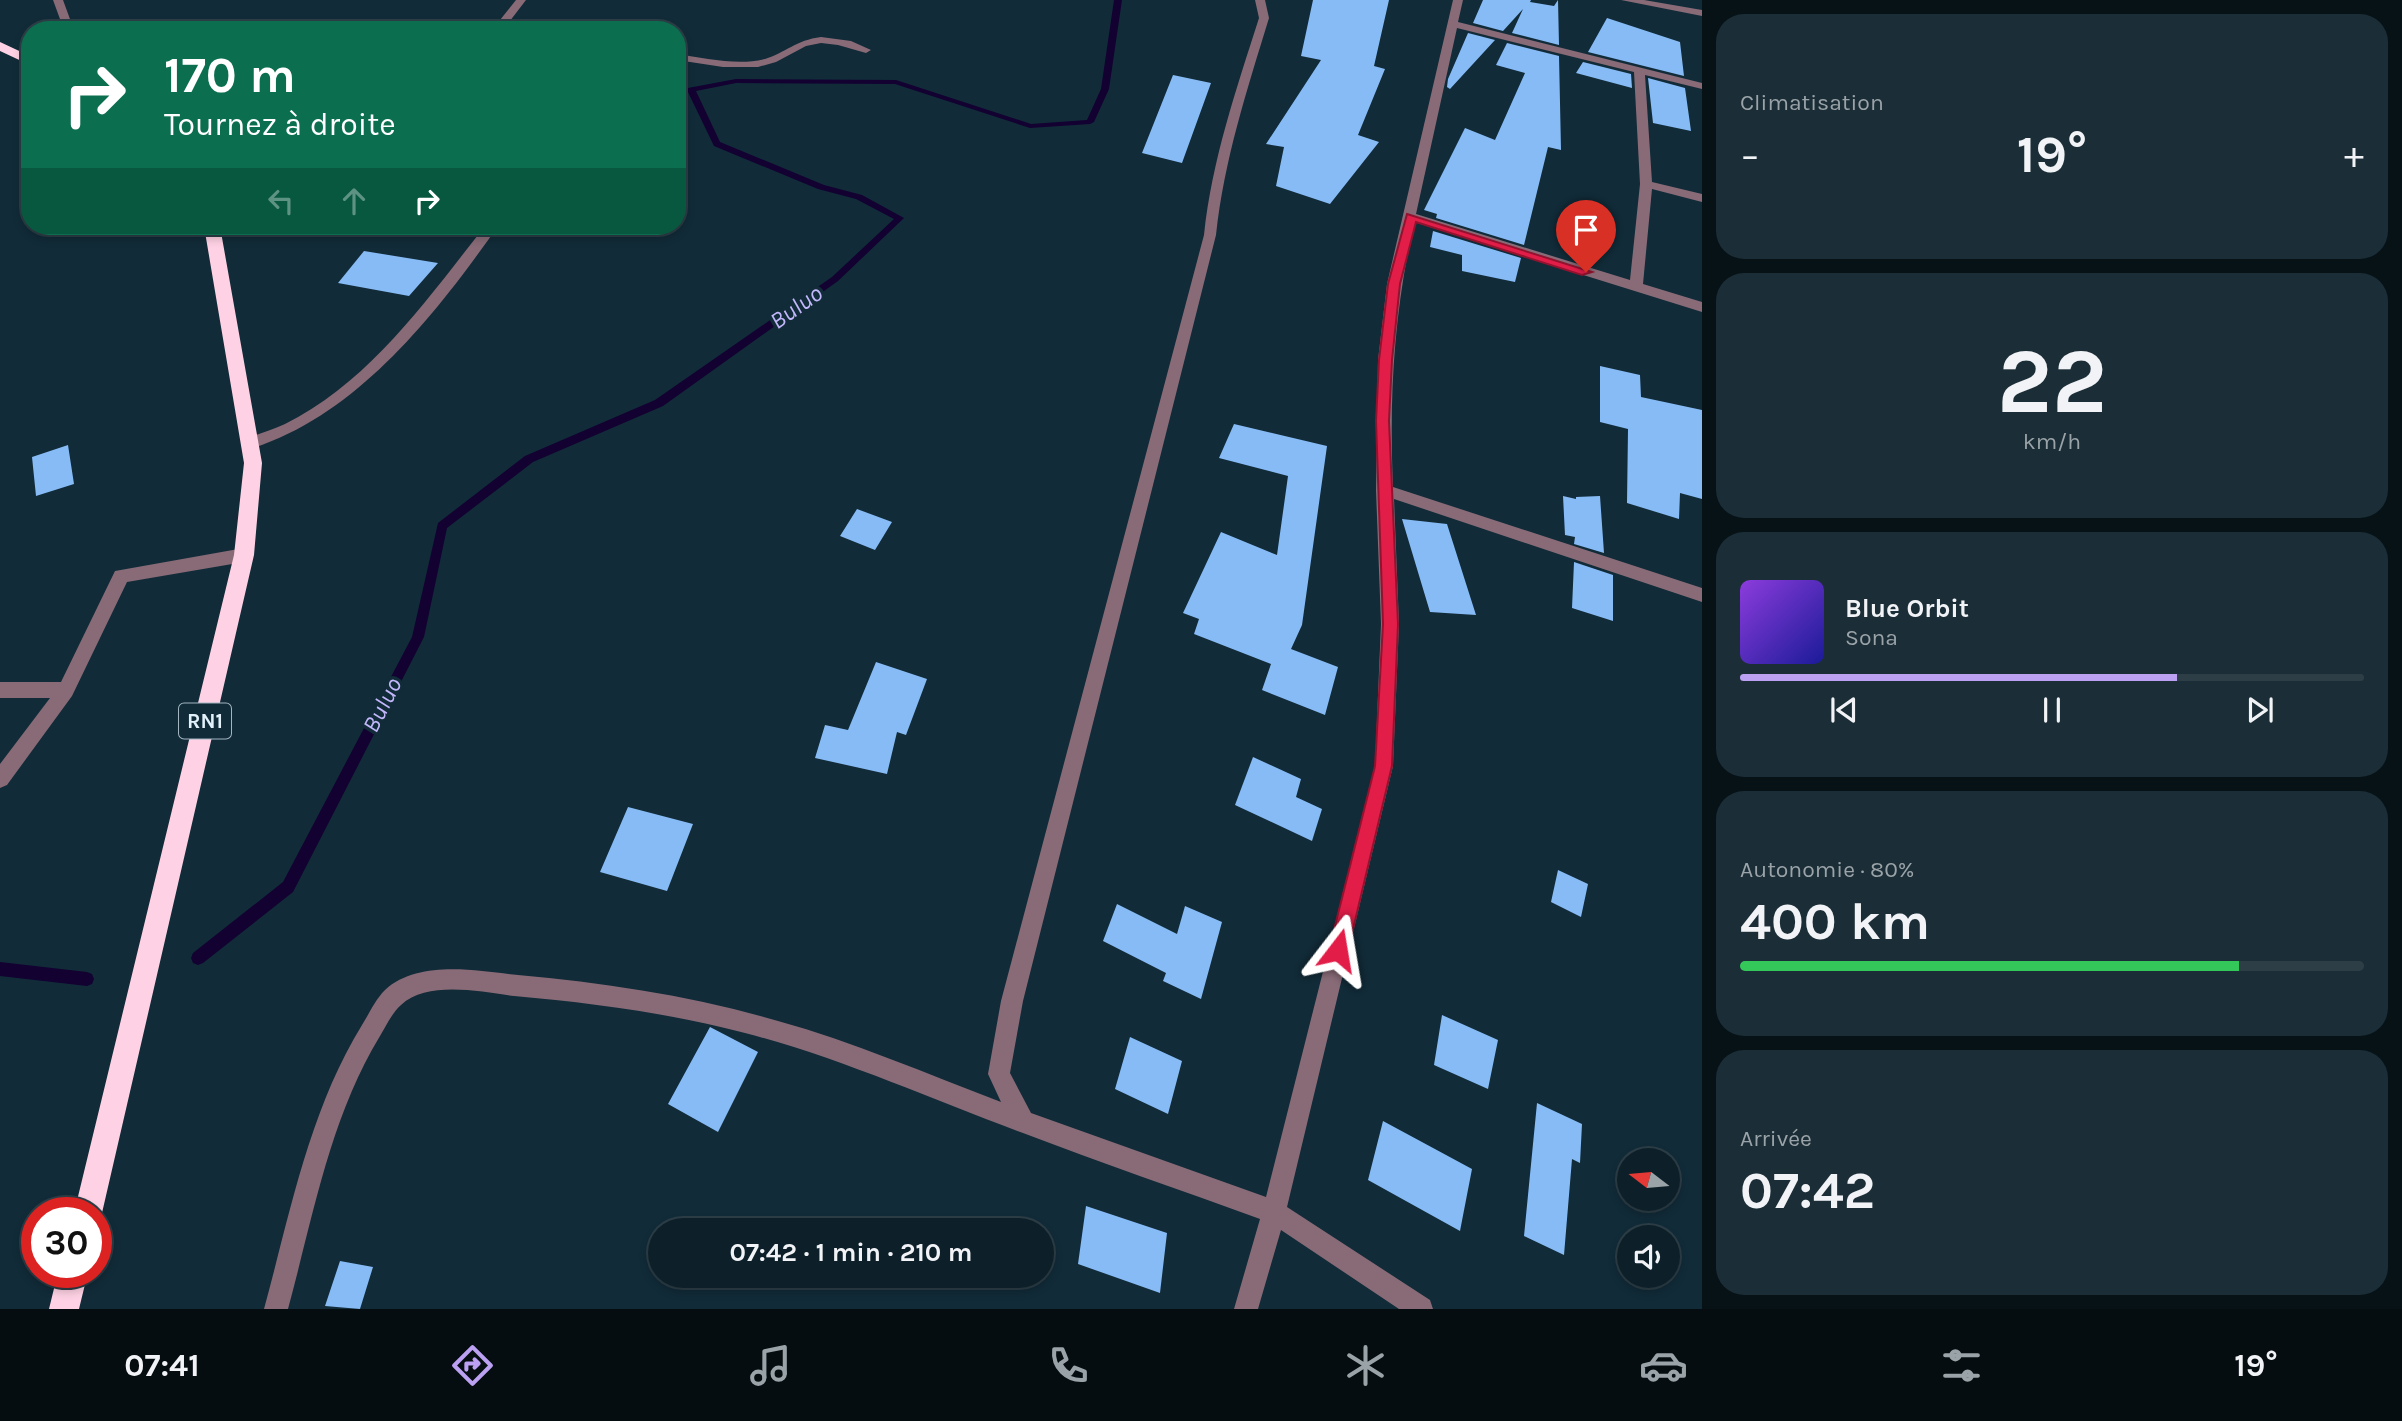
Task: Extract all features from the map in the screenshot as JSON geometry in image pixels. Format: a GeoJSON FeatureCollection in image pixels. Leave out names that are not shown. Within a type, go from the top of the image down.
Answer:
{"type":"FeatureCollection","features":[{"type":"Feature","properties":{"kind":"highway"},"geometry":{"type":"LineString","coordinates":[[0,46],[21,56]]}},
{"type":"Feature","properties":{"kind":"highway","name":"RN1"},"geometry":{"type":"LineString","coordinates":[[92,1197],[244,555],[253,463],[217,235]]}},
{"type":"Feature","properties":{"kind":"highway"},"geometry":{"type":"LineString","coordinates":[[64,1309],[69,1288]]}},
{"type":"Feature","properties":{"kind":"street"},"geometry":{"type":"LineString","coordinates":[[58,0],[66,21]]}},
{"type":"Feature","properties":{"kind":"street"},"geometry":{"type":"LineString","coordinates":[[504,21],[521,0]]}},
{"type":"Feature","properties":{"kind":"street"},"geometry":{"type":"LineString","coordinates":[[1023,1122],[999,1074],[1012,1001],[1208,247],[1215,190],[1231,124],[1264,19],[1260,0]]}},
{"type":"Feature","properties":{"kind":"street"},"geometry":{"type":"LineString","coordinates":[[1246,1309],[1274,1212],[1384,766],[1390,624],[1384,490],[1385,360],[1394,284],[1412,217],[1458,0]]}},
{"type":"Feature","properties":{"kind":"street"},"geometry":{"type":"LineString","coordinates":[[1626,0],[1702,13]]}},
{"type":"Feature","properties":{"kind":"street"},"geometry":{"type":"LineString","coordinates":[[1453,24],[1702,86]]}},
{"type":"Feature","properties":{"kind":"street"},"geometry":{"type":"LineString","coordinates":[[686,58],[757,63],[772,61],[794,47],[829,39],[866,50]]}},
{"type":"Feature","properties":{"kind":"street"},"geometry":{"type":"LineString","coordinates":[[1636,288],[1646,184],[1639,70]]}},
{"type":"Feature","properties":{"kind":"street"},"geometry":{"type":"LineString","coordinates":[[1646,184],[1702,198]]}},
{"type":"Feature","properties":{"kind":"street"},"geometry":{"type":"LineString","coordinates":[[1412,217],[1702,307]]}},
{"type":"Feature","properties":{"kind":"street"},"geometry":{"type":"LineString","coordinates":[[250,443],[293,426],[363,379],[396,344],[485,235]]}},
{"type":"Feature","properties":{"kind":"street"},"geometry":{"type":"LineString","coordinates":[[1384,490],[1702,595]]}},
{"type":"Feature","properties":{"kind":"street"},"geometry":{"type":"LineString","coordinates":[[0,779],[66,690],[121,576],[244,555]]}},
{"type":"Feature","properties":{"kind":"street"},"geometry":{"type":"LineString","coordinates":[[0,690],[66,690]]}},
{"type":"Feature","properties":{"kind":"street"},"geometry":{"type":"LineString","coordinates":[[276,1309],[322,1140],[364,1039],[394,996],[423,983],[461,981],[551,988],[650,1002],[745,1022],[862,1060],[1023,1122],[1274,1212],[1421,1309]]}},
{"type":"Feature","properties":{"kind":"building"},"geometry":{"type":"Polygon","coordinates":[[[1313,0],[1389,0],[1374,66],[1385,69],[1358,135],[1379,142],[1330,204],[1276,186],[1284,147],[1266,144],[1321,60],[1301,56],[1313,0]]]}},
{"type":"Feature","properties":{"kind":"building"},"geometry":{"type":"Polygon","coordinates":[[[1483,0],[1531,0],[1530,2],[1554,6],[1558,0],[1559,45],[1512,33],[1523,9],[1503,31],[1473,23],[1483,0]]]}},
{"type":"Feature","properties":{"kind":"building"},"geometry":{"type":"Polygon","coordinates":[[[1607,18],[1680,42],[1684,76],[1588,52],[1607,18]]]}},
{"type":"Feature","properties":{"kind":"building"},"geometry":{"type":"Polygon","coordinates":[[[1468,33],[1495,40],[1450,89],[1447,87],[1448,79],[1468,33]]]}},
{"type":"Feature","properties":{"kind":"building"},"geometry":{"type":"Polygon","coordinates":[[[1507,43],[1559,56],[1561,150],[1548,147],[1524,245],[1436,218],[1437,214],[1424,210],[1465,128],[1495,140],[1525,73],[1496,65],[1507,43]]]}},
{"type":"Feature","properties":{"kind":"building"},"geometry":{"type":"Polygon","coordinates":[[[1583,62],[1631,74],[1632,88],[1576,73],[1583,62]]]}},
{"type":"Feature","properties":{"kind":"building"},"geometry":{"type":"Polygon","coordinates":[[[1173,75],[1211,83],[1182,163],[1142,153],[1173,75]]]}},
{"type":"Feature","properties":{"kind":"building"},"geometry":{"type":"Polygon","coordinates":[[[1648,78],[1685,88],[1691,131],[1653,123],[1648,78]]]}},
{"type":"Feature","properties":{"kind":"building"},"geometry":{"type":"Polygon","coordinates":[[[1433,231],[1521,258],[1515,282],[1462,271],[1462,255],[1430,247],[1433,231]]]}},
{"type":"Feature","properties":{"kind":"building"},"geometry":{"type":"Polygon","coordinates":[[[364,251],[438,263],[409,296],[338,283],[364,251]]]}},
{"type":"Feature","properties":{"kind":"building"},"geometry":{"type":"Polygon","coordinates":[[[1600,366],[1640,375],[1641,397],[1702,410],[1702,499],[1680,493],[1679,519],[1627,503],[1628,429],[1600,422],[1600,366]]]}},
{"type":"Feature","properties":{"kind":"building"},"geometry":{"type":"Polygon","coordinates":[[[1234,424],[1327,446],[1302,625],[1291,649],[1338,667],[1325,715],[1262,690],[1271,664],[1194,634],[1199,619],[1183,613],[1221,532],[1277,555],[1288,476],[1219,458],[1234,424]]]}},
{"type":"Feature","properties":{"kind":"building"},"geometry":{"type":"Polygon","coordinates":[[[68,445],[74,484],[36,496],[32,457],[68,445]]]}},
{"type":"Feature","properties":{"kind":"building"},"geometry":{"type":"Polygon","coordinates":[[[1563,496],[1576,499],[1600,496],[1604,553],[1574,544],[1575,537],[1565,535],[1563,496]]]}},
{"type":"Feature","properties":{"kind":"building"},"geometry":{"type":"Polygon","coordinates":[[[857,509],[892,522],[875,550],[840,536],[857,509]]]}},
{"type":"Feature","properties":{"kind":"building"},"geometry":{"type":"Polygon","coordinates":[[[1402,519],[1447,524],[1476,615],[1430,612],[1402,519]]]}},
{"type":"Feature","properties":{"kind":"building"},"geometry":{"type":"Polygon","coordinates":[[[1574,562],[1613,575],[1613,621],[1572,608],[1574,562]]]}},
{"type":"Feature","properties":{"kind":"building"},"geometry":{"type":"Polygon","coordinates":[[[876,662],[927,679],[906,735],[897,732],[887,774],[815,758],[825,725],[848,730],[876,662]]]}},
{"type":"Feature","properties":{"kind":"building"},"geometry":{"type":"Polygon","coordinates":[[[1253,757],[1301,779],[1296,797],[1322,809],[1312,841],[1235,805],[1253,757]]]}},
{"type":"Feature","properties":{"kind":"building"},"geometry":{"type":"Polygon","coordinates":[[[628,807],[693,824],[667,891],[600,872],[628,807]]]}},
{"type":"Feature","properties":{"kind":"building"},"geometry":{"type":"Polygon","coordinates":[[[1558,870],[1588,884],[1581,917],[1551,902],[1558,870]]]}},
{"type":"Feature","properties":{"kind":"building"},"geometry":{"type":"Polygon","coordinates":[[[1117,904],[1177,934],[1185,906],[1222,922],[1201,999],[1163,981],[1166,973],[1103,941],[1117,904]]]}},
{"type":"Feature","properties":{"kind":"building"},"geometry":{"type":"Polygon","coordinates":[[[1442,1015],[1498,1040],[1488,1089],[1434,1065],[1442,1015]]]}},
{"type":"Feature","properties":{"kind":"building"},"geometry":{"type":"Polygon","coordinates":[[[710,1027],[758,1052],[718,1132],[668,1104],[710,1027]]]}},
{"type":"Feature","properties":{"kind":"building"},"geometry":{"type":"Polygon","coordinates":[[[1130,1037],[1182,1061],[1168,1114],[1115,1089],[1130,1037]]]}},
{"type":"Feature","properties":{"kind":"building"},"geometry":{"type":"Polygon","coordinates":[[[1537,1103],[1582,1124],[1580,1163],[1572,1159],[1564,1255],[1524,1236],[1537,1103]]]}},
{"type":"Feature","properties":{"kind":"building"},"geometry":{"type":"Polygon","coordinates":[[[1383,1121],[1472,1169],[1460,1231],[1368,1180],[1383,1121]]]}},
{"type":"Feature","properties":{"kind":"building"},"geometry":{"type":"Polygon","coordinates":[[[1086,1206],[1167,1233],[1160,1293],[1078,1264],[1086,1206]]]}},
{"type":"Feature","properties":{"kind":"building"},"geometry":{"type":"Polygon","coordinates":[[[340,1261],[373,1267],[360,1309],[325,1306],[340,1261]]]}},
{"type":"Feature","properties":{"kind":"waterway","name":"Buluo"},"geometry":{"type":"LineString","coordinates":[[198,958],[288,887],[418,637],[442,526],[529,459],[659,403],[835,279],[900,218],[859,197],[821,187],[717,144],[691,90],[736,81],[896,82],[1030,126],[1090,122],[1105,89],[1118,0]]}},
{"type":"Feature","properties":{"kind":"waterway","name":"Buluo"},"geometry":{"type":"LineString","coordinates":[[0,969],[87,979]]}},
{"type":"Feature","properties":{"kind":"route"},"geometry":{"type":"LineString","coordinates":[[1338,950],[1384,766],[1390,624],[1382,421],[1385,360],[1394,284],[1412,217],[1586,272]]}}]}
